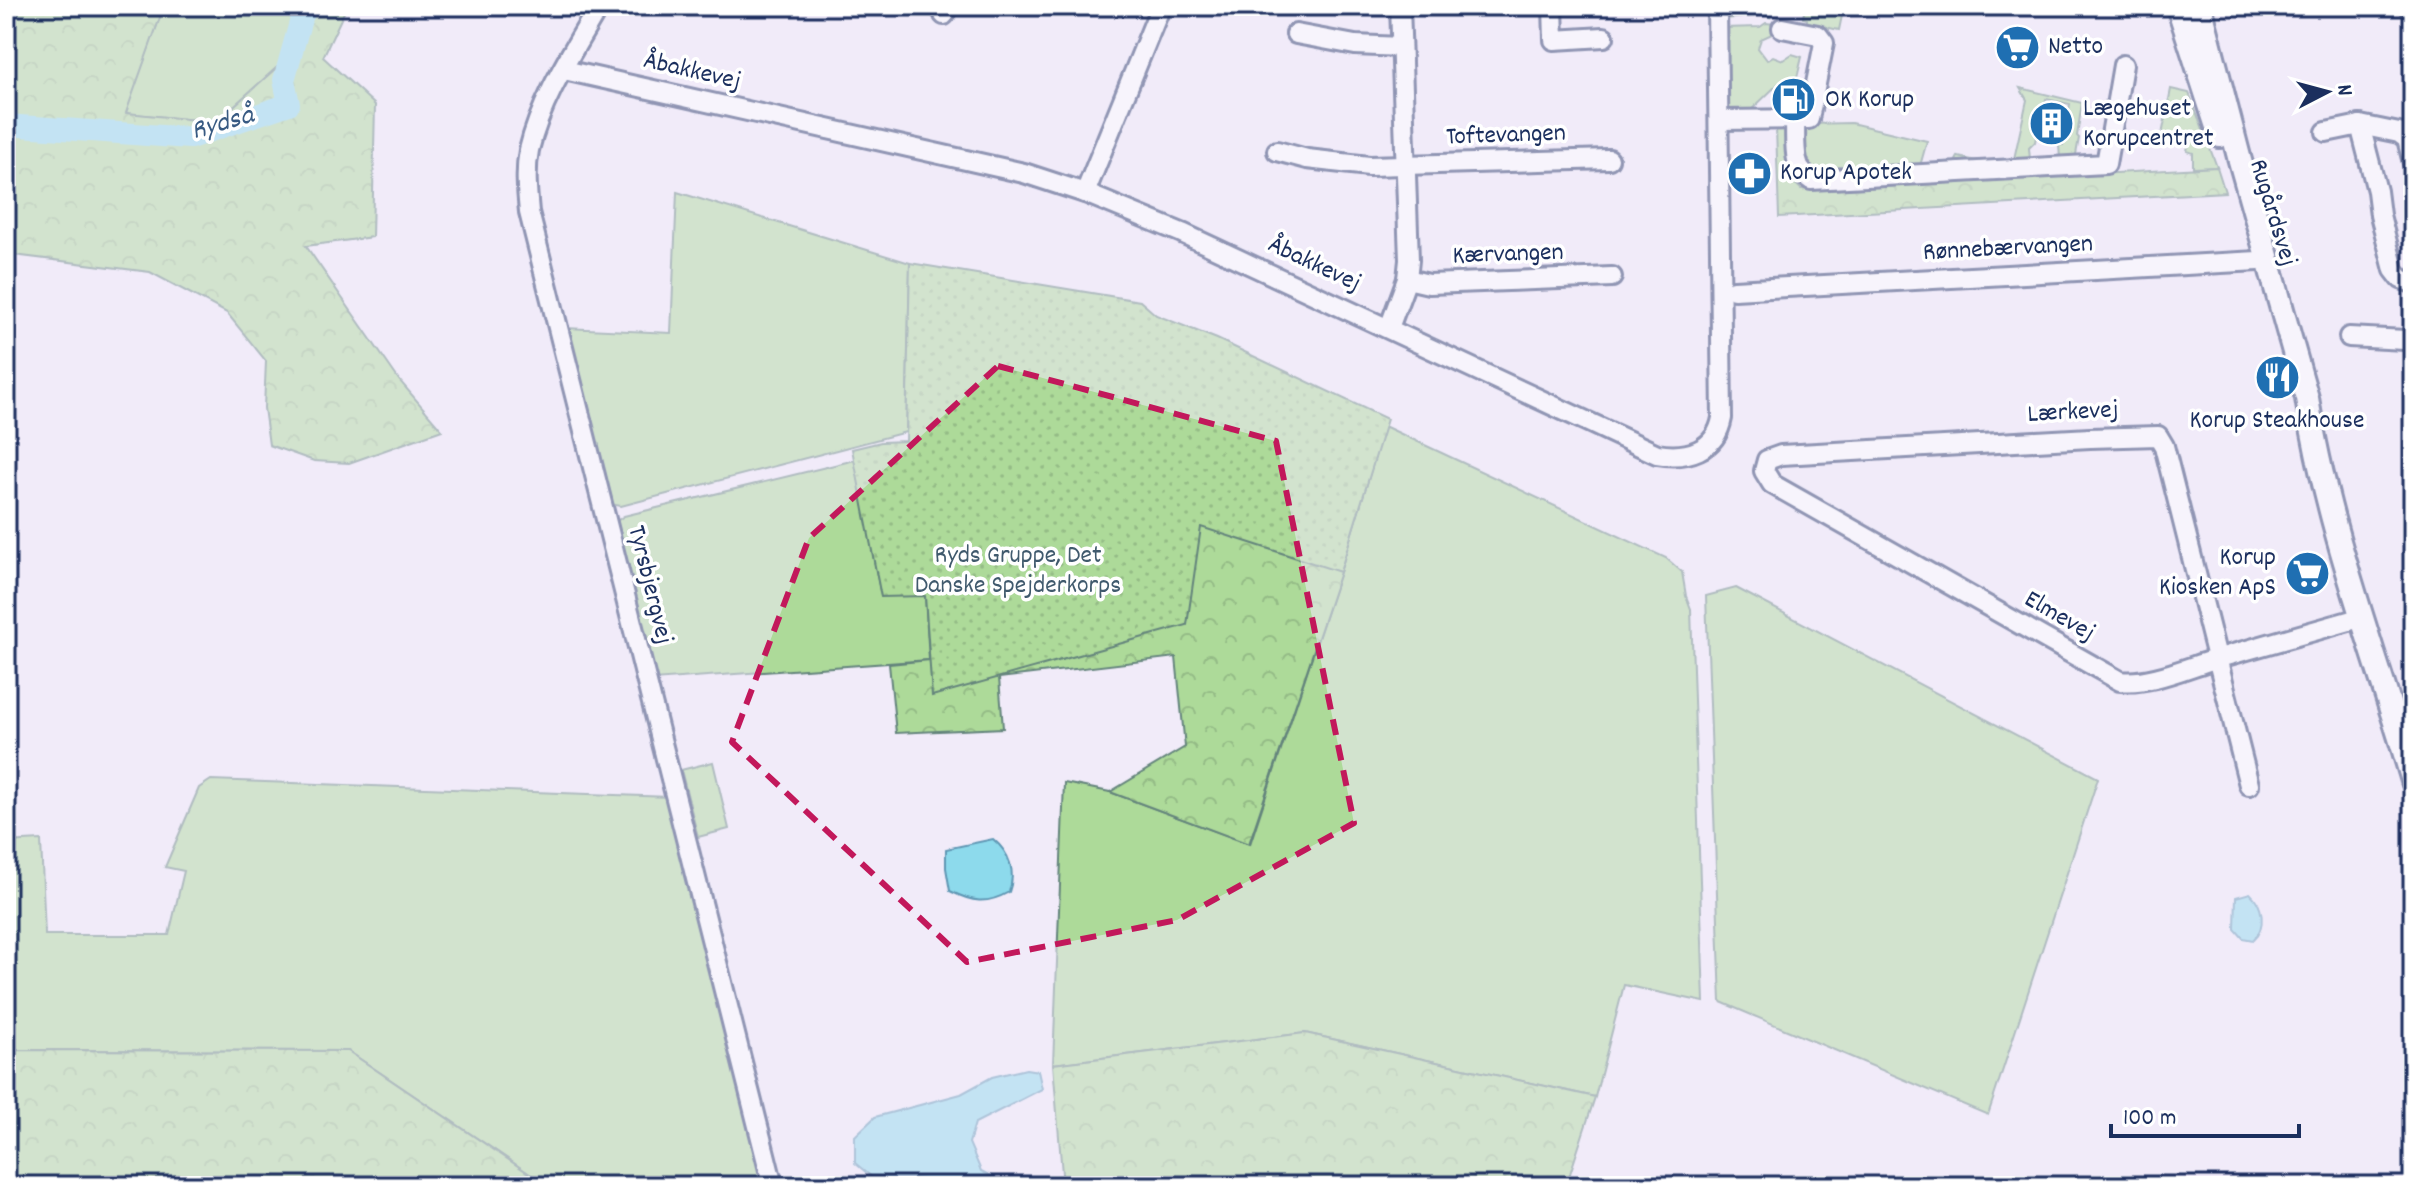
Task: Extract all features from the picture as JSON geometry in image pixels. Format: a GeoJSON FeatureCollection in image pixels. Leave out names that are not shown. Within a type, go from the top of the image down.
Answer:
{"type":"FeatureCollection","features":[{"type":"Feature","properties":{"kind":"main road","name":"Rugårdsvej"},"geometry":{"type":"LineString","coordinates":[[2178,6],[2307,398],[2313,435],[2363,617],[2413,781]]}},
{"type":"Feature","properties":{"kind":"main road"},"geometry":{"type":"LineString","coordinates":[[2192,6],[2215,97],[2232,132]]}},
{"type":"Feature","properties":{"kind":"main road","name":"Rugårdsvej"},"geometry":{"type":"LineString","coordinates":[[2200,6],[2262,260]]}},
{"type":"Feature","properties":{"kind":"main road"},"geometry":{"type":"LineString","coordinates":[[2210,6],[2217,73]]}},
{"type":"Feature","properties":{"kind":"street","name":"Tyrsbjergvej"},"geometry":{"type":"LineString","coordinates":[[599,6],[542,113],[529,152],[526,183],[529,212],[773,1186]]}},
{"type":"Feature","properties":{"kind":"street"},"geometry":{"type":"LineString","coordinates":[[1085,193],[1161,6]]}},
{"type":"Feature","properties":{"kind":"street"},"geometry":{"type":"LineString","coordinates":[[1389,328],[1407,279],[1409,260],[1400,6]]}},
{"type":"Feature","properties":{"kind":"street"},"geometry":{"type":"LineString","coordinates":[[1553,6],[1554,40],[1604,37]]}},
{"type":"Feature","properties":{"kind":"street","name":"Åbakkevej"},"geometry":{"type":"LineString","coordinates":[[564,70],[1024,173],[1085,193],[1182,233],[1657,454],[1673,457],[1701,450],[1715,438],[1721,422],[1717,6]]}},
{"type":"Feature","properties":{"kind":"street"},"geometry":{"type":"LineString","coordinates":[[1719,120],[1809,119],[1824,43],[1818,35],[1782,28]]}},
{"type":"Feature","properties":{"kind":"street"},"geometry":{"type":"LineString","coordinates":[[1296,34],[1355,45],[1401,47]]}},
{"type":"Feature","properties":{"kind":"street"},"geometry":{"type":"LineString","coordinates":[[1795,119],[1799,169],[1811,180],[2106,164],[2123,65]]}},
{"type":"Feature","properties":{"kind":"street"},"geometry":{"type":"LineString","coordinates":[[2326,132],[2360,125],[2399,133],[2407,139],[2412,157]]}},
{"type":"Feature","properties":{"kind":"street"},"geometry":{"type":"LineString","coordinates":[[2360,125],[2394,270],[2401,279],[2413,283]]}},
{"type":"Feature","properties":{"kind":"street","name":"Toftevangen"},"geometry":{"type":"LineString","coordinates":[[1277,151],[1337,164],[1369,166],[1609,159]]}},
{"type":"Feature","properties":{"kind":"street","name":"Rønnebærvangen"},"geometry":{"type":"LineString","coordinates":[[1745,283],[2262,260]]}},
{"type":"Feature","properties":{"kind":"street","name":"Kærvangen"},"geometry":{"type":"LineString","coordinates":[[1407,279],[1429,284],[1612,277]]}},
{"type":"Feature","properties":{"kind":"street"},"geometry":{"type":"LineString","coordinates":[[2349,337],[2413,343]]}},
{"type":"Feature","properties":{"kind":"street","name":"Lærkevej"},"geometry":{"type":"LineString","coordinates":[[1764,465],[1775,456],[2158,436],[2164,446],[2217,659]]}},
{"type":"Feature","properties":{"kind":"street","name":"Elmevej"},"geometry":{"type":"LineString","coordinates":[[1764,465],[1772,484],[2114,679],[2137,682],[2363,617]]}},
{"type":"Feature","properties":{"kind":"street"},"geometry":{"type":"LineString","coordinates":[[2217,659],[2249,785]]}},
{"type":"Feature","properties":{"kind":"highlighted area"},"geometry":{"type":"Polygon","coordinates":[[[998,366],[1276,441],[1354,823],[1177,920],[967,962],[732,742],[809,538],[998,366]]]}},
{"type":"Feature","properties":{"kind":"green space"},"geometry":{"type":"Polygon","coordinates":[[[6,6],[164,6],[126,113],[216,122],[284,61],[300,6],[347,6],[323,57],[375,105],[372,237],[306,246],[399,380],[442,430],[349,463],[314,461],[269,445],[264,408],[266,361],[227,313],[150,272],[6,254],[6,6]]]}},
{"type":"Feature","properties":{"kind":"green space"},"geometry":{"type":"Polygon","coordinates":[[[164,6],[300,6],[284,61],[216,122],[125,113],[164,6]]]}},
{"type":"Feature","properties":{"kind":"green space"},"geometry":{"type":"Polygon","coordinates":[[[1723,6],[1769,6],[1770,17],[1726,19],[1723,6]]]}},
{"type":"Feature","properties":{"kind":"green space"},"geometry":{"type":"Polygon","coordinates":[[[1805,6],[1844,6],[1839,30],[1807,23],[1807,19],[1803,18],[1805,6]]]}},
{"type":"Feature","properties":{"kind":"green space"},"geometry":{"type":"Polygon","coordinates":[[[1766,23],[1775,24],[1772,34],[1761,39],[1758,48],[1767,60],[1773,56],[1783,60],[1792,54],[1802,57],[1795,86],[1778,84],[1747,114],[1727,112],[1723,28],[1760,27],[1766,23]]]}},
{"type":"Feature","properties":{"kind":"green space"},"geometry":{"type":"Polygon","coordinates":[[[2020,88],[2082,103],[2075,160],[2050,161],[2060,158],[2059,145],[2063,145],[2070,104],[2046,99],[2035,142],[2029,148],[2030,160],[2040,162],[1947,169],[1944,166],[1954,164],[1958,157],[1990,164],[2014,159],[2027,100],[2020,88]]]}},
{"type":"Feature","properties":{"kind":"green space"},"geometry":{"type":"Polygon","coordinates":[[[2171,89],[2189,93],[2217,167],[2193,168],[2193,153],[2187,151],[2189,140],[2162,135],[2171,89]]]}},
{"type":"Feature","properties":{"kind":"green space"},"geometry":{"type":"Polygon","coordinates":[[[1851,123],[1927,141],[1920,166],[1817,174],[1805,165],[1803,131],[1808,124],[1851,123]]]}},
{"type":"Feature","properties":{"kind":"green space"},"geometry":{"type":"Polygon","coordinates":[[[1776,128],[1787,131],[1789,178],[1801,189],[1828,190],[2217,167],[2225,192],[1779,217],[1776,128]]]}},
{"type":"Feature","properties":{"kind":"green space"},"geometry":{"type":"Polygon","coordinates":[[[677,192],[910,263],[906,432],[621,506],[609,504],[566,328],[671,333],[677,192]]]}},
{"type":"Feature","properties":{"kind":"green space","name":"Ryds Gruppe, Det Danske Spejderkorps"},"geometry":{"type":"Polygon","coordinates":[[[910,263],[1140,301],[1156,315],[1217,339],[1387,419],[1340,572],[1201,527],[1187,625],[932,696],[925,596],[881,597],[852,449],[881,442],[906,441],[910,263]]]}},
{"type":"Feature","properties":{"kind":"green space"},"geometry":{"type":"Polygon","coordinates":[[[1384,426],[1666,558],[1682,572],[1691,609],[1704,1002],[1624,985],[1595,1097],[1305,1033],[1053,1064],[1064,783],[1110,792],[1250,844],[1340,572],[1384,426]]]}},
{"type":"Feature","properties":{"kind":"green space"},"geometry":{"type":"Polygon","coordinates":[[[1375,457],[1249,844],[1110,792],[1185,747],[1176,657],[999,678],[1003,728],[896,733],[889,664],[930,660],[1201,527],[1375,457]]]}},
{"type":"Feature","properties":{"kind":"green space"},"geometry":{"type":"Polygon","coordinates":[[[855,460],[881,596],[925,596],[929,660],[653,680],[614,523],[624,516],[855,460]]]}},
{"type":"Feature","properties":{"kind":"green space"},"geometry":{"type":"Polygon","coordinates":[[[1736,588],[2098,778],[1988,1115],[1721,1002],[1706,596],[1736,588]]]}},
{"type":"Feature","properties":{"kind":"green space"},"geometry":{"type":"Polygon","coordinates":[[[713,762],[729,829],[698,837],[681,770],[713,762]]]}},
{"type":"Feature","properties":{"kind":"green space"},"geometry":{"type":"Polygon","coordinates":[[[211,780],[670,797],[768,1186],[566,1186],[540,1181],[348,1051],[6,1050],[6,842],[41,840],[45,935],[169,935],[184,871],[165,867],[199,788],[211,780]]]}},
{"type":"Feature","properties":{"kind":"green space"},"geometry":{"type":"Polygon","coordinates":[[[1305,1033],[1595,1097],[1566,1186],[1063,1186],[1053,1064],[1305,1033]]]}},
{"type":"Feature","properties":{"kind":"green space"},"geometry":{"type":"Polygon","coordinates":[[[6,1050],[348,1051],[540,1181],[539,1186],[6,1186],[6,1050]]]}},
{"type":"Feature","properties":{"kind":"water"},"geometry":{"type":"Polygon","coordinates":[[[993,839],[1004,850],[1010,863],[1012,877],[1009,892],[993,899],[979,900],[950,891],[946,849],[993,839]]]}},
{"type":"Feature","properties":{"kind":"water"},"geometry":{"type":"Polygon","coordinates":[[[2250,893],[2262,916],[2260,929],[2253,940],[2243,938],[2235,929],[2236,897],[2250,893]]]}},
{"type":"Feature","properties":{"kind":"water"},"geometry":{"type":"Polygon","coordinates":[[[1026,1069],[1038,1071],[1042,1089],[975,1123],[969,1143],[981,1171],[1012,1186],[954,1186],[954,1182],[873,1178],[855,1163],[855,1136],[875,1117],[961,1094],[992,1077],[1026,1069]]]}},
{"type":"Feature","properties":{"kind":"waterway","name":"Rydså"},"geometry":{"type":"LineString","coordinates":[[6,125],[190,138],[289,104],[284,80],[301,19],[308,6]]}},
{"type":"Feature","properties":{"kind":"place","name":"Netto"},"geometry":{"type":"Point","coordinates":[2017,47]}},
{"type":"Feature","properties":{"kind":"place","name":"OK Korup"},"geometry":{"type":"Point","coordinates":[1794,100]}},
{"type":"Feature","properties":{"kind":"place","name":"Lægehuset Korupcentret"},"geometry":{"type":"Point","coordinates":[2052,124]}},
{"type":"Feature","properties":{"kind":"place","name":"Korup Apotek"},"geometry":{"type":"Point","coordinates":[1749,173]}},
{"type":"Feature","properties":{"kind":"place","name":"Korup Steakhouse"},"geometry":{"type":"Point","coordinates":[2277,378]}},
{"type":"Feature","properties":{"kind":"place","name":"Korup Kiosken ApS"},"geometry":{"type":"Point","coordinates":[2307,573]}}]}
